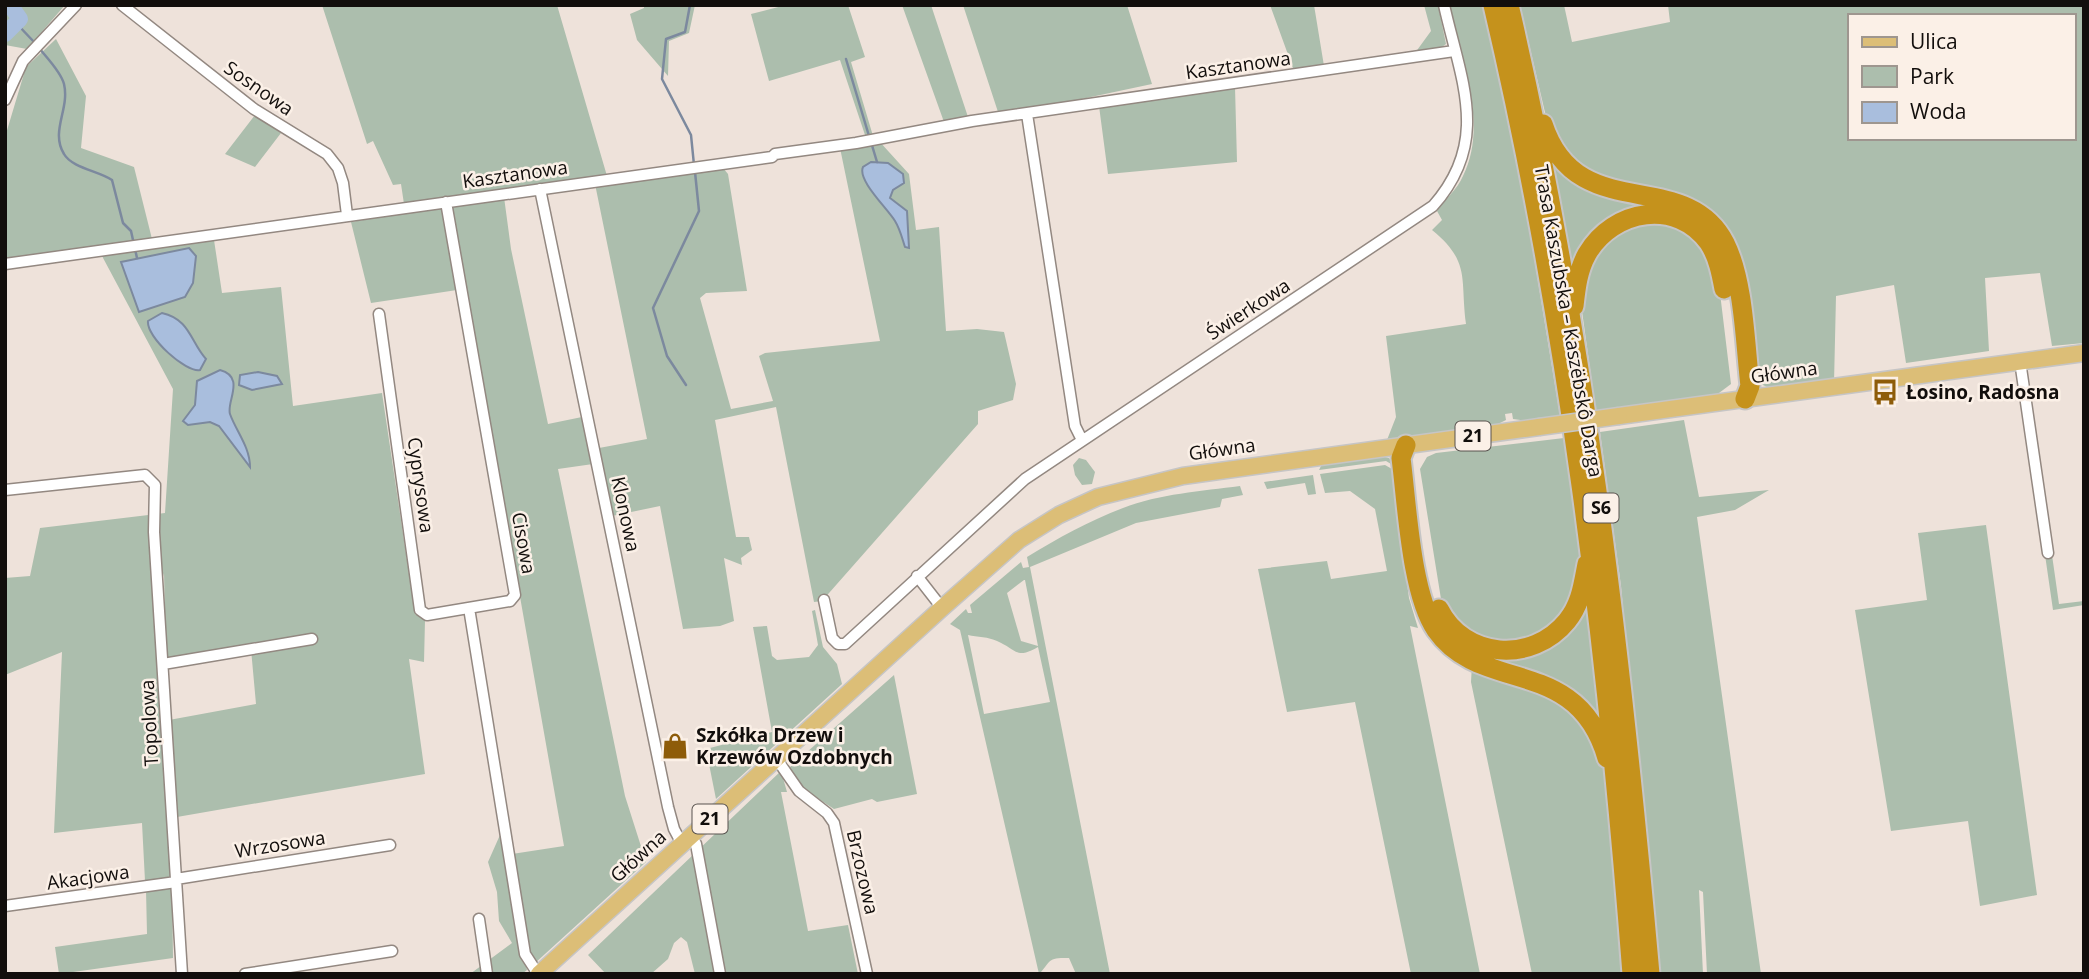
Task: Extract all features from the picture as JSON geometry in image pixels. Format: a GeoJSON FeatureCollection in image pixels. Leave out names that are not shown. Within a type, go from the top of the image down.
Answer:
{"type":"FeatureCollection","features":[{"type":"Feature","properties":{"kind":"highway","name":"Trasa Kaszubska – Kaszëbskô Darga"},"geometry":{"type":"LineString","coordinates":[[1493,5],[1534,201],[1565,373],[1590,546],[1622,834],[1632,974]]}},
{"type":"Feature","properties":{"kind":"highway","name":"Trasa Kaszubska – Kaszëbskô Darga"},"geometry":{"type":"LineString","coordinates":[[1509,5],[1571,321],[1612,593],[1650,974]]}},
{"type":"Feature","properties":{"kind":"highway"},"geometry":{"type":"LineString","coordinates":[[1519,50],[1546,133],[1562,162],[1594,185],[1674,202],[1691,209],[1706,219],[1724,242],[1736,278],[1750,386],[1745,399]]}},
{"type":"Feature","properties":{"kind":"highway"},"geometry":{"type":"LineString","coordinates":[[1571,321],[1581,269],[1586,256],[1604,233],[1615,224],[1645,214],[1670,215],[1686,221],[1702,235],[1715,254],[1726,295],[1738,388],[1745,399]]}},
{"type":"Feature","properties":{"kind":"highway"},"geometry":{"type":"LineString","coordinates":[[1406,445],[1414,457],[1433,594],[1449,626],[1466,640],[1501,651],[1525,648],[1550,637],[1575,609],[1590,546]]}},
{"type":"Feature","properties":{"kind":"highway"},"geometry":{"type":"LineString","coordinates":[[1406,445],[1401,458],[1419,585],[1430,621],[1444,640],[1461,653],[1559,692],[1581,709],[1602,740],[1622,834]]}},
{"type":"Feature","properties":{"kind":"main road","name":"Główna"},"geometry":{"type":"LineString","coordinates":[[539,974],[1019,540],[1059,515],[1098,497],[1183,476],[2084,353]]}},
{"type":"Feature","properties":{"kind":"street"},"geometry":{"type":"LineString","coordinates":[[5,100],[23,61],[76,5]]}},
{"type":"Feature","properties":{"kind":"street","name":"Sosnowa"},"geometry":{"type":"LineString","coordinates":[[122,5],[254,109],[327,155],[338,168],[343,183],[347,215]]}},
{"type":"Feature","properties":{"kind":"street","name":"Świerkowa"},"geometry":{"type":"LineString","coordinates":[[824,600],[832,638],[838,644],[845,644],[999,500],[1082,440],[1433,206],[1450,186],[1466,148],[1468,118],[1444,5]]}},
{"type":"Feature","properties":{"kind":"street","name":"Kasztanowa"},"geometry":{"type":"LineString","coordinates":[[5,264],[772,157],[775,154],[1027,114],[1454,51]]}},
{"type":"Feature","properties":{"kind":"street"},"geometry":{"type":"LineString","coordinates":[[1027,114],[1074,426],[1082,440]]}},
{"type":"Feature","properties":{"kind":"street","name":"Klonowa"},"geometry":{"type":"LineString","coordinates":[[540,189],[668,807],[674,829],[696,844],[720,974]]}},
{"type":"Feature","properties":{"kind":"street","name":"Cisowa"},"geometry":{"type":"LineString","coordinates":[[446,202],[515,595],[510,601],[469,608]]}},
{"type":"Feature","properties":{"kind":"street","name":"Cyprysowa"},"geometry":{"type":"LineString","coordinates":[[379,314],[420,610],[427,614],[469,608]]}},
{"type":"Feature","properties":{"kind":"street"},"geometry":{"type":"LineString","coordinates":[[2020,361],[2048,553]]}},
{"type":"Feature","properties":{"kind":"street","name":"Topolowa"},"geometry":{"type":"LineString","coordinates":[[5,490],[145,475],[155,485],[157,496],[154,532],[182,974]]}},
{"type":"Feature","properties":{"kind":"street"},"geometry":{"type":"LineString","coordinates":[[917,576],[942,608]]}},
{"type":"Feature","properties":{"kind":"street"},"geometry":{"type":"LineString","coordinates":[[469,608],[525,954],[539,974]]}},
{"type":"Feature","properties":{"kind":"street"},"geometry":{"type":"LineString","coordinates":[[163,664],[312,639]]}},
{"type":"Feature","properties":{"kind":"street","name":"Brzozowa"},"geometry":{"type":"LineString","coordinates":[[776,758],[799,791],[834,822],[867,974]]}},
{"type":"Feature","properties":{"kind":"street","name":"Wrzosowa"},"geometry":{"type":"LineString","coordinates":[[176,880],[390,845]]}},
{"type":"Feature","properties":{"kind":"street","name":"Akacjowa"},"geometry":{"type":"LineString","coordinates":[[5,906],[176,880]]}},
{"type":"Feature","properties":{"kind":"street"},"geometry":{"type":"LineString","coordinates":[[479,919],[487,974]]}},
{"type":"Feature","properties":{"kind":"street"},"geometry":{"type":"LineString","coordinates":[[245,974],[392,951]]}},
{"type":"Feature","properties":{"kind":"green space"},"geometry":{"type":"Polygon","coordinates":[[[5,5],[65,5],[27,49],[5,45],[5,5]]]}},
{"type":"Feature","properties":{"kind":"green space"},"geometry":{"type":"Polygon","coordinates":[[[322,5],[557,5],[607,176],[404,204],[401,184],[393,185],[373,141],[367,144],[322,5]]]}},
{"type":"Feature","properties":{"kind":"green space"},"geometry":{"type":"Polygon","coordinates":[[[644,5],[695,5],[689,33],[669,41],[668,76],[637,40],[630,14],[644,8],[644,5]]]}},
{"type":"Feature","properties":{"kind":"green space"},"geometry":{"type":"Polygon","coordinates":[[[786,5],[848,5],[865,57],[851,62],[873,136],[866,138],[840,60],[769,81],[751,14],[786,5]]]}},
{"type":"Feature","properties":{"kind":"green space"},"geometry":{"type":"Polygon","coordinates":[[[902,5],[931,5],[968,117],[944,122],[902,5]]]}},
{"type":"Feature","properties":{"kind":"green space"},"geometry":{"type":"Polygon","coordinates":[[[963,5],[1127,5],[1152,84],[1058,104],[998,112],[963,5]]]}},
{"type":"Feature","properties":{"kind":"green space"},"geometry":{"type":"Polygon","coordinates":[[[1270,5],[1314,5],[1324,66],[1294,71],[1270,5]]]}},
{"type":"Feature","properties":{"kind":"green space"},"geometry":{"type":"Polygon","coordinates":[[[1424,5],[1438,5],[1446,44],[1439,49],[1415,53],[1431,31],[1424,5]]]}},
{"type":"Feature","properties":{"kind":"green space"},"geometry":{"type":"Polygon","coordinates":[[[1449,5],[1483,5],[1525,202],[1560,416],[1527,421],[1513,419],[1512,413],[1505,414],[1506,420],[1496,425],[1387,440],[1396,417],[1386,336],[1466,324],[1463,282],[1458,262],[1453,252],[1432,230],[1442,220],[1437,211],[1463,176],[1473,135],[1473,113],[1466,69],[1449,5]]]}},
{"type":"Feature","properties":{"kind":"green space"},"geometry":{"type":"Polygon","coordinates":[[[1520,5],[1564,5],[1572,42],[1670,22],[1668,5],[2084,5],[2084,343],[2052,346],[2040,273],[1985,278],[1989,351],[1906,363],[1894,285],[1836,296],[1834,383],[1769,388],[1757,382],[1733,248],[1598,181],[1550,134],[1520,5]]]}},
{"type":"Feature","properties":{"kind":"green space"},"geometry":{"type":"Polygon","coordinates":[[[56,39],[86,96],[81,148],[134,167],[152,239],[5,260],[5,137],[26,67],[56,39]]]}},
{"type":"Feature","properties":{"kind":"green space"},"geometry":{"type":"Polygon","coordinates":[[[1235,87],[1237,162],[1108,174],[1099,106],[1235,87]]]}},
{"type":"Feature","properties":{"kind":"green space"},"geometry":{"type":"Polygon","coordinates":[[[255,115],[281,133],[255,167],[225,154],[255,115]]]}},
{"type":"Feature","properties":{"kind":"green space"},"geometry":{"type":"Polygon","coordinates":[[[879,141],[909,174],[916,230],[939,227],[946,331],[977,329],[1004,332],[1016,384],[1013,400],[978,411],[978,424],[822,601],[814,602],[776,407],[715,420],[736,537],[749,537],[752,550],[741,558],[742,565],[724,558],[734,621],[720,626],[683,629],[660,506],[612,516],[599,448],[647,439],[595,184],[723,168],[728,174],[747,291],[706,293],[700,298],[731,409],[773,401],[759,356],[765,353],[880,341],[840,148],[879,141]]]}},
{"type":"Feature","properties":{"kind":"green space"},"geometry":{"type":"Polygon","coordinates":[[[1549,155],[1578,180],[1607,194],[1686,214],[1707,230],[1724,260],[1735,307],[1744,358],[1744,387],[1739,374],[1731,294],[1719,254],[1709,236],[1695,222],[1676,212],[1652,208],[1636,210],[1614,219],[1593,235],[1578,257],[1572,273],[1549,155]]]}},
{"type":"Feature","properties":{"kind":"green space"},"geometry":{"type":"Polygon","coordinates":[[[504,197],[511,249],[548,424],[582,417],[593,464],[558,469],[625,796],[646,862],[534,964],[528,950],[512,854],[564,846],[451,206],[504,197]]]}},
{"type":"Feature","properties":{"kind":"green space"},"geometry":{"type":"Polygon","coordinates":[[[442,207],[457,290],[371,303],[351,222],[442,207]]]}},
{"type":"Feature","properties":{"kind":"green space"},"geometry":{"type":"Polygon","coordinates":[[[1667,220],[1704,245],[1720,293],[1731,384],[1715,396],[1596,411],[1580,297],[1586,268],[1618,228],[1667,220]]]}},
{"type":"Feature","properties":{"kind":"green space"},"geometry":{"type":"Polygon","coordinates":[[[214,240],[222,293],[281,287],[293,406],[382,393],[415,614],[425,620],[424,662],[409,659],[425,774],[177,817],[169,720],[256,704],[251,649],[166,663],[164,573],[154,611],[171,878],[145,881],[142,823],[54,833],[62,652],[5,675],[5,578],[30,576],[40,528],[165,513],[173,389],[102,256],[214,240]]]}},
{"type":"Feature","properties":{"kind":"green space"},"geometry":{"type":"Polygon","coordinates":[[[1684,420],[1699,497],[1769,490],[1735,510],[1697,517],[1761,974],[1707,974],[1703,892],[1699,890],[1703,974],[1657,974],[1621,586],[1600,432],[1684,420]]]}},
{"type":"Feature","properties":{"kind":"green space"},"geometry":{"type":"Polygon","coordinates":[[[1564,438],[1580,551],[1575,592],[1563,611],[1535,640],[1484,643],[1446,611],[1441,599],[1420,469],[1427,457],[1436,453],[1564,438]]]}},
{"type":"Feature","properties":{"kind":"green space"},"geometry":{"type":"Polygon","coordinates":[[[1381,456],[1389,458],[1396,467],[1386,461],[1319,470],[1322,464],[1381,456]]]}},
{"type":"Feature","properties":{"kind":"green space"},"geometry":{"type":"Polygon","coordinates":[[[1079,458],[1086,460],[1095,472],[1092,484],[1082,485],[1075,475],[1073,465],[1079,458]]]}},
{"type":"Feature","properties":{"kind":"green space"},"geometry":{"type":"Polygon","coordinates":[[[1385,465],[1392,469],[1409,598],[1418,628],[1410,626],[1480,974],[1411,974],[1355,702],[1287,712],[1258,569],[1327,561],[1331,579],[1387,571],[1375,509],[1350,491],[1325,493],[1320,474],[1385,465]]]}},
{"type":"Feature","properties":{"kind":"green space"},"geometry":{"type":"Polygon","coordinates":[[[1412,470],[1427,584],[1436,611],[1451,633],[1471,648],[1508,655],[1526,653],[1543,646],[1570,626],[1588,595],[1604,730],[1567,692],[1473,654],[1457,644],[1443,630],[1426,598],[1418,563],[1407,471],[1412,470]]]}},
{"type":"Feature","properties":{"kind":"green space"},"geometry":{"type":"Polygon","coordinates":[[[1313,475],[1316,494],[1308,495],[1305,483],[1267,489],[1264,482],[1313,475]]]}},
{"type":"Feature","properties":{"kind":"green space"},"geometry":{"type":"Polygon","coordinates":[[[2041,478],[2059,604],[2084,601],[2084,605],[2053,610],[2034,479],[2041,478]]]}},
{"type":"Feature","properties":{"kind":"green space"},"geometry":{"type":"Polygon","coordinates":[[[1240,486],[1243,495],[1222,499],[1220,507],[1136,523],[1030,567],[1110,974],[1076,974],[1069,958],[1056,958],[1039,974],[960,630],[950,624],[966,609],[968,613],[972,613],[970,605],[1021,562],[1023,568],[1029,567],[1027,557],[1086,524],[1151,499],[1240,486]],[[1025,580],[1007,593],[1021,641],[1038,646],[1025,580]],[[968,635],[984,714],[1050,702],[1038,647],[1020,653],[994,640],[968,635]]]}},
{"type":"Feature","properties":{"kind":"green space"},"geometry":{"type":"Polygon","coordinates":[[[1986,525],[2037,895],[1980,906],[1968,821],[1891,831],[1855,610],[1927,600],[1918,533],[1986,525]]]}},
{"type":"Feature","properties":{"kind":"green space"},"geometry":{"type":"Polygon","coordinates":[[[815,610],[823,647],[837,664],[842,684],[716,799],[706,749],[772,732],[753,627],[767,626],[772,656],[777,660],[809,657],[818,645],[812,611],[815,610]]]}},
{"type":"Feature","properties":{"kind":"green space"},"geometry":{"type":"Polygon","coordinates":[[[1472,664],[1570,704],[1603,761],[1609,790],[1624,974],[1532,974],[1471,682],[1472,664]]]}},
{"type":"Feature","properties":{"kind":"green space"},"geometry":{"type":"Polygon","coordinates":[[[894,675],[917,794],[877,802],[872,799],[834,809],[805,790],[789,768],[894,675]]]}},
{"type":"Feature","properties":{"kind":"green space"},"geometry":{"type":"Polygon","coordinates":[[[781,771],[787,792],[781,792],[808,931],[848,925],[858,974],[695,974],[687,942],[681,937],[674,943],[668,959],[651,974],[606,974],[588,955],[781,771]]]}},
{"type":"Feature","properties":{"kind":"green space"},"geometry":{"type":"Polygon","coordinates":[[[500,835],[527,970],[522,974],[470,974],[512,943],[499,921],[497,892],[488,862],[500,835]]]}},
{"type":"Feature","properties":{"kind":"green space"},"geometry":{"type":"Polygon","coordinates":[[[172,886],[173,958],[59,974],[55,947],[147,934],[146,890],[172,886]]]}},
{"type":"Feature","properties":{"kind":"water"},"geometry":{"type":"Polygon","coordinates":[[[871,162],[888,163],[903,174],[904,183],[893,190],[890,198],[907,211],[909,248],[905,247],[895,221],[864,179],[863,167],[871,162]]]}},
{"type":"Feature","properties":{"kind":"water"},"geometry":{"type":"Polygon","coordinates":[[[189,248],[196,256],[193,283],[185,297],[139,312],[121,262],[189,248]]]}},
{"type":"Feature","properties":{"kind":"water"},"geometry":{"type":"Polygon","coordinates":[[[162,313],[179,320],[189,332],[206,359],[200,370],[177,360],[153,336],[148,321],[162,313]]]}},
{"type":"Feature","properties":{"kind":"water"},"geometry":{"type":"Polygon","coordinates":[[[220,370],[228,373],[234,384],[229,409],[245,446],[250,467],[219,426],[210,422],[188,425],[183,421],[195,405],[197,381],[220,370]]]}},
{"type":"Feature","properties":{"kind":"water"},"geometry":{"type":"Polygon","coordinates":[[[258,372],[277,376],[282,384],[252,390],[239,385],[240,375],[258,372]]]}},
{"type":"Feature","properties":{"kind":"waterway"},"geometry":{"type":"LineString","coordinates":[[5,34],[20,19],[10,5]]}},
{"type":"Feature","properties":{"kind":"waterway"},"geometry":{"type":"LineString","coordinates":[[690,5],[685,32],[666,39],[662,79],[691,135],[694,165]]}},
{"type":"Feature","properties":{"kind":"waterway"},"geometry":{"type":"LineString","coordinates":[[17,24],[35,43]]}},
{"type":"Feature","properties":{"kind":"waterway"},"geometry":{"type":"LineString","coordinates":[[39,48],[57,70],[64,84],[65,102],[59,128],[60,145],[64,154],[73,163],[112,180],[123,223],[131,231],[137,258]]}},
{"type":"Feature","properties":{"kind":"waterway"},"geometry":{"type":"LineString","coordinates":[[846,59],[869,136]]}},
{"type":"Feature","properties":{"kind":"waterway"},"geometry":{"type":"LineString","coordinates":[[871,142],[877,162]]}},
{"type":"Feature","properties":{"kind":"waterway"},"geometry":{"type":"LineString","coordinates":[[686,385],[667,356],[653,308],[699,211],[695,172]]}},
{"type":"Feature","properties":{"kind":"place","name":"Łosino, Radosna"},"geometry":{"type":"Point","coordinates":[1885,392]}},
{"type":"Feature","properties":{"kind":"place","name":"Szkółka Drzew i Krzewów Ozdobnych"},"geometry":{"type":"Point","coordinates":[675,746]}}]}
